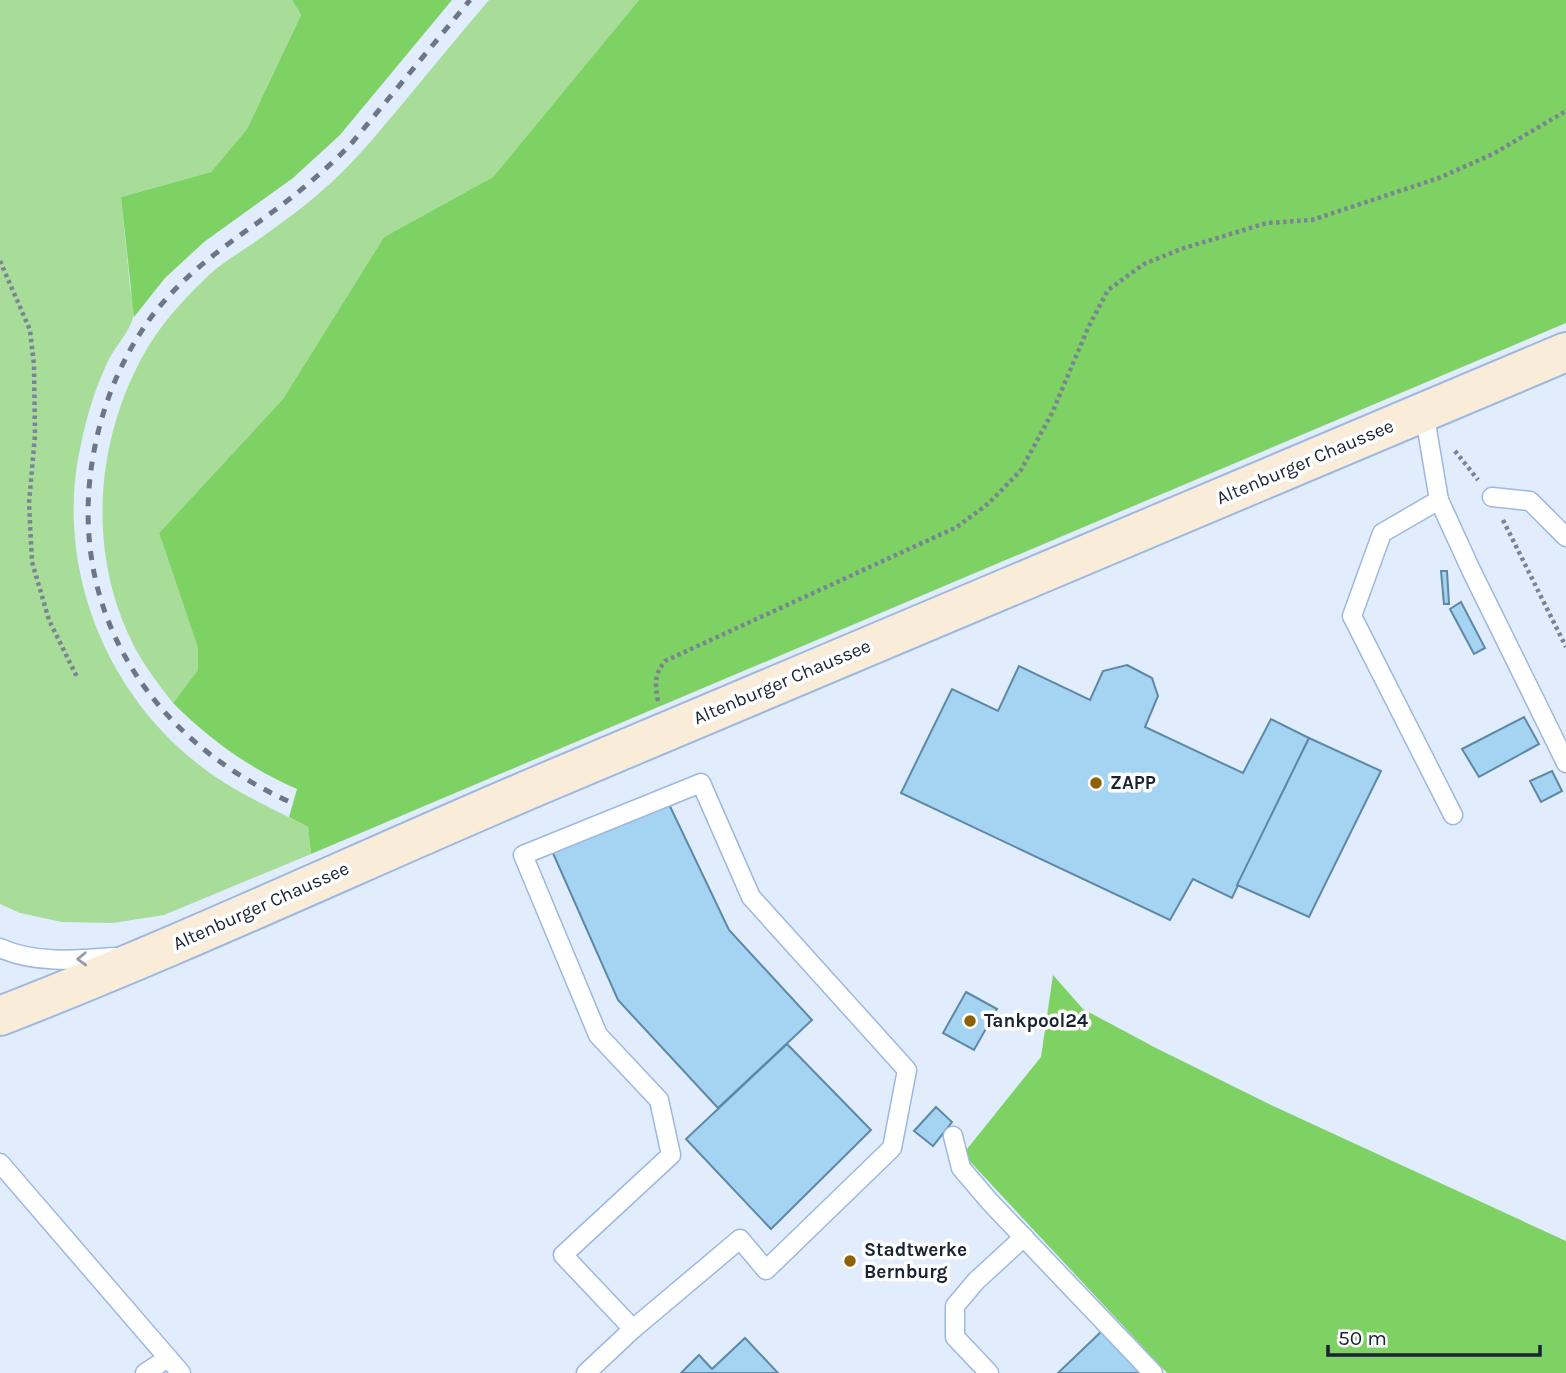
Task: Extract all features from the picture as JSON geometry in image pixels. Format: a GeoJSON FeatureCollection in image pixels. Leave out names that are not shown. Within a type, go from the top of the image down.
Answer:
{"type":"FeatureCollection","features":[{"type":"Feature","properties":{"kind":"main road","name":"Altenburger Chaussee"},"geometry":{"type":"LineString","coordinates":[[0,1016],[664,732],[1566,352]]}},
{"type":"Feature","properties":{"kind":"lane"},"geometry":{"type":"LineString","coordinates":[[1424,412],[1439,500],[1566,763]]}},
{"type":"Feature","properties":{"kind":"lane"},"geometry":{"type":"LineString","coordinates":[[1492,497],[1530,501],[1566,537]]}},
{"type":"Feature","properties":{"kind":"lane"},"geometry":{"type":"LineString","coordinates":[[1439,500],[1382,533],[1352,616],[1453,815]]}},
{"type":"Feature","properties":{"kind":"lane"},"geometry":{"type":"LineString","coordinates":[[586,1373],[633,1329],[740,1239],[766,1270],[892,1148],[907,1070],[751,897],[701,783],[523,855],[598,1035],[659,1100],[671,1155],[563,1255],[633,1329]]}},
{"type":"Feature","properties":{"kind":"lane"},"geometry":{"type":"LineString","coordinates":[[0,948],[10,953],[51,960],[150,954]]}},
{"type":"Feature","properties":{"kind":"lane"},"geometry":{"type":"LineString","coordinates":[[953,1136],[961,1168],[1153,1373]]}},
{"type":"Feature","properties":{"kind":"lane"},"geometry":{"type":"LineString","coordinates":[[0,1163],[181,1373]]}},
{"type":"Feature","properties":{"kind":"lane"},"geometry":{"type":"LineString","coordinates":[[989,1373],[955,1337],[955,1306],[976,1281],[1024,1237]]}},
{"type":"Feature","properties":{"kind":"lane"},"geometry":{"type":"LineString","coordinates":[[145,1373],[168,1358]]}},
{"type":"Feature","properties":{"kind":"path"},"geometry":{"type":"LineString","coordinates":[[664,732],[655,686],[656,672],[666,661],[957,527],[989,503],[1021,470],[1052,413],[1088,328],[1108,290],[1144,264],[1181,249],[1268,223],[1312,220],[1438,178],[1493,155],[1566,111]]}},
{"type":"Feature","properties":{"kind":"path"},"geometry":{"type":"LineString","coordinates":[[0,261],[30,330],[34,365],[35,435],[29,503],[32,562],[49,620],[76,677]]}},
{"type":"Feature","properties":{"kind":"path"},"geometry":{"type":"LineString","coordinates":[[1424,412],[1492,497],[1566,647]]}},
{"type":"Feature","properties":{"kind":"green space"},"geometry":{"type":"Polygon","coordinates":[[[0,0],[292,0],[301,15],[247,129],[211,172],[121,197],[134,314],[129,328],[104,369],[96,390],[81,444],[74,489],[75,533],[81,578],[94,620],[112,661],[136,699],[165,734],[211,774],[308,827],[311,854],[164,915],[113,923],[62,922],[20,913],[0,904],[0,0]]]}},
{"type":"Feature","properties":{"kind":"green space"},"geometry":{"type":"Polygon","coordinates":[[[292,0],[452,0],[340,135],[293,178],[204,242],[165,278],[134,317],[121,197],[211,172],[247,129],[301,15],[292,0]]]}},
{"type":"Feature","properties":{"kind":"green space"},"geometry":{"type":"Polygon","coordinates":[[[489,0],[639,0],[493,177],[384,237],[283,399],[159,533],[198,648],[198,670],[173,703],[138,654],[118,609],[108,571],[103,532],[103,492],[108,453],[118,414],[132,377],[157,333],[186,298],[215,270],[292,215],[343,172],[489,0]]]}},
{"type":"Feature","properties":{"kind":"green space"},"geometry":{"type":"Polygon","coordinates":[[[639,0],[1566,0],[1566,323],[311,854],[308,827],[289,817],[297,789],[231,752],[173,703],[198,670],[198,648],[159,533],[283,399],[384,237],[493,177],[639,0]]]}},
{"type":"Feature","properties":{"kind":"green space"},"geometry":{"type":"Polygon","coordinates":[[[1053,975],[1083,1009],[1156,1048],[1271,1105],[1566,1241],[1566,1373],[1167,1373],[963,1154],[1041,1057],[1053,975]]]}},
{"type":"Feature","properties":{"kind":"building"},"geometry":{"type":"Polygon","coordinates":[[[1441,571],[1447,571],[1449,604],[1444,604],[1441,571]]]}},
{"type":"Feature","properties":{"kind":"building"},"geometry":{"type":"Polygon","coordinates":[[[1461,602],[1485,648],[1474,654],[1450,609],[1461,602]]]}},
{"type":"Feature","properties":{"kind":"building","name":"ZAPP"},"geometry":{"type":"Polygon","coordinates":[[[1127,665],[1152,678],[1158,696],[1145,727],[1243,773],[1271,719],[1309,738],[1232,898],[1193,879],[1170,920],[901,793],[952,689],[998,711],[1019,666],[1090,700],[1103,671],[1127,665]]]}},
{"type":"Feature","properties":{"kind":"building"},"geometry":{"type":"Polygon","coordinates":[[[1524,717],[1539,744],[1479,777],[1462,749],[1524,717]]]}},
{"type":"Feature","properties":{"kind":"building"},"geometry":{"type":"Polygon","coordinates":[[[1309,738],[1381,771],[1309,917],[1237,885],[1309,738]]]}},
{"type":"Feature","properties":{"kind":"building"},"geometry":{"type":"Polygon","coordinates":[[[1552,771],[1562,791],[1541,802],[1530,781],[1552,771]]]}},
{"type":"Feature","properties":{"kind":"building"},"geometry":{"type":"Polygon","coordinates":[[[667,800],[729,930],[812,1020],[718,1108],[618,1000],[552,851],[667,800]]]}},
{"type":"Feature","properties":{"kind":"building","name":"Tankpool24"},"geometry":{"type":"Polygon","coordinates":[[[966,992],[997,1009],[974,1050],[943,1033],[966,992]]]}},
{"type":"Feature","properties":{"kind":"building"},"geometry":{"type":"Polygon","coordinates":[[[787,1044],[871,1130],[771,1229],[686,1139],[787,1044]]]}},
{"type":"Feature","properties":{"kind":"building"},"geometry":{"type":"Polygon","coordinates":[[[936,1107],[952,1122],[933,1146],[914,1131],[936,1107]]]}},
{"type":"Feature","properties":{"kind":"building"},"geometry":{"type":"Polygon","coordinates":[[[1103,1330],[1142,1373],[1058,1373],[1103,1330]]]}},
{"type":"Feature","properties":{"kind":"building"},"geometry":{"type":"Polygon","coordinates":[[[745,1338],[778,1373],[681,1373],[699,1355],[712,1369],[745,1338]]]}},
{"type":"Feature","properties":{"kind":"railway"},"geometry":{"type":"LineString","coordinates":[[288,801],[237,774],[193,740],[156,702],[126,658],[104,610],[92,559],[88,504],[95,446],[104,410],[125,359],[155,312],[194,272],[289,199],[341,154],[470,0]]}},
{"type":"Feature","properties":{"kind":"place","name":"ZAPP"},"geometry":{"type":"Point","coordinates":[1096,783]}},
{"type":"Feature","properties":{"kind":"place","name":"Tankpool24"},"geometry":{"type":"Point","coordinates":[970,1021]}},
{"type":"Feature","properties":{"kind":"place","name":"Stadtwerke Bernburg"},"geometry":{"type":"Point","coordinates":[850,1261]}}]}
